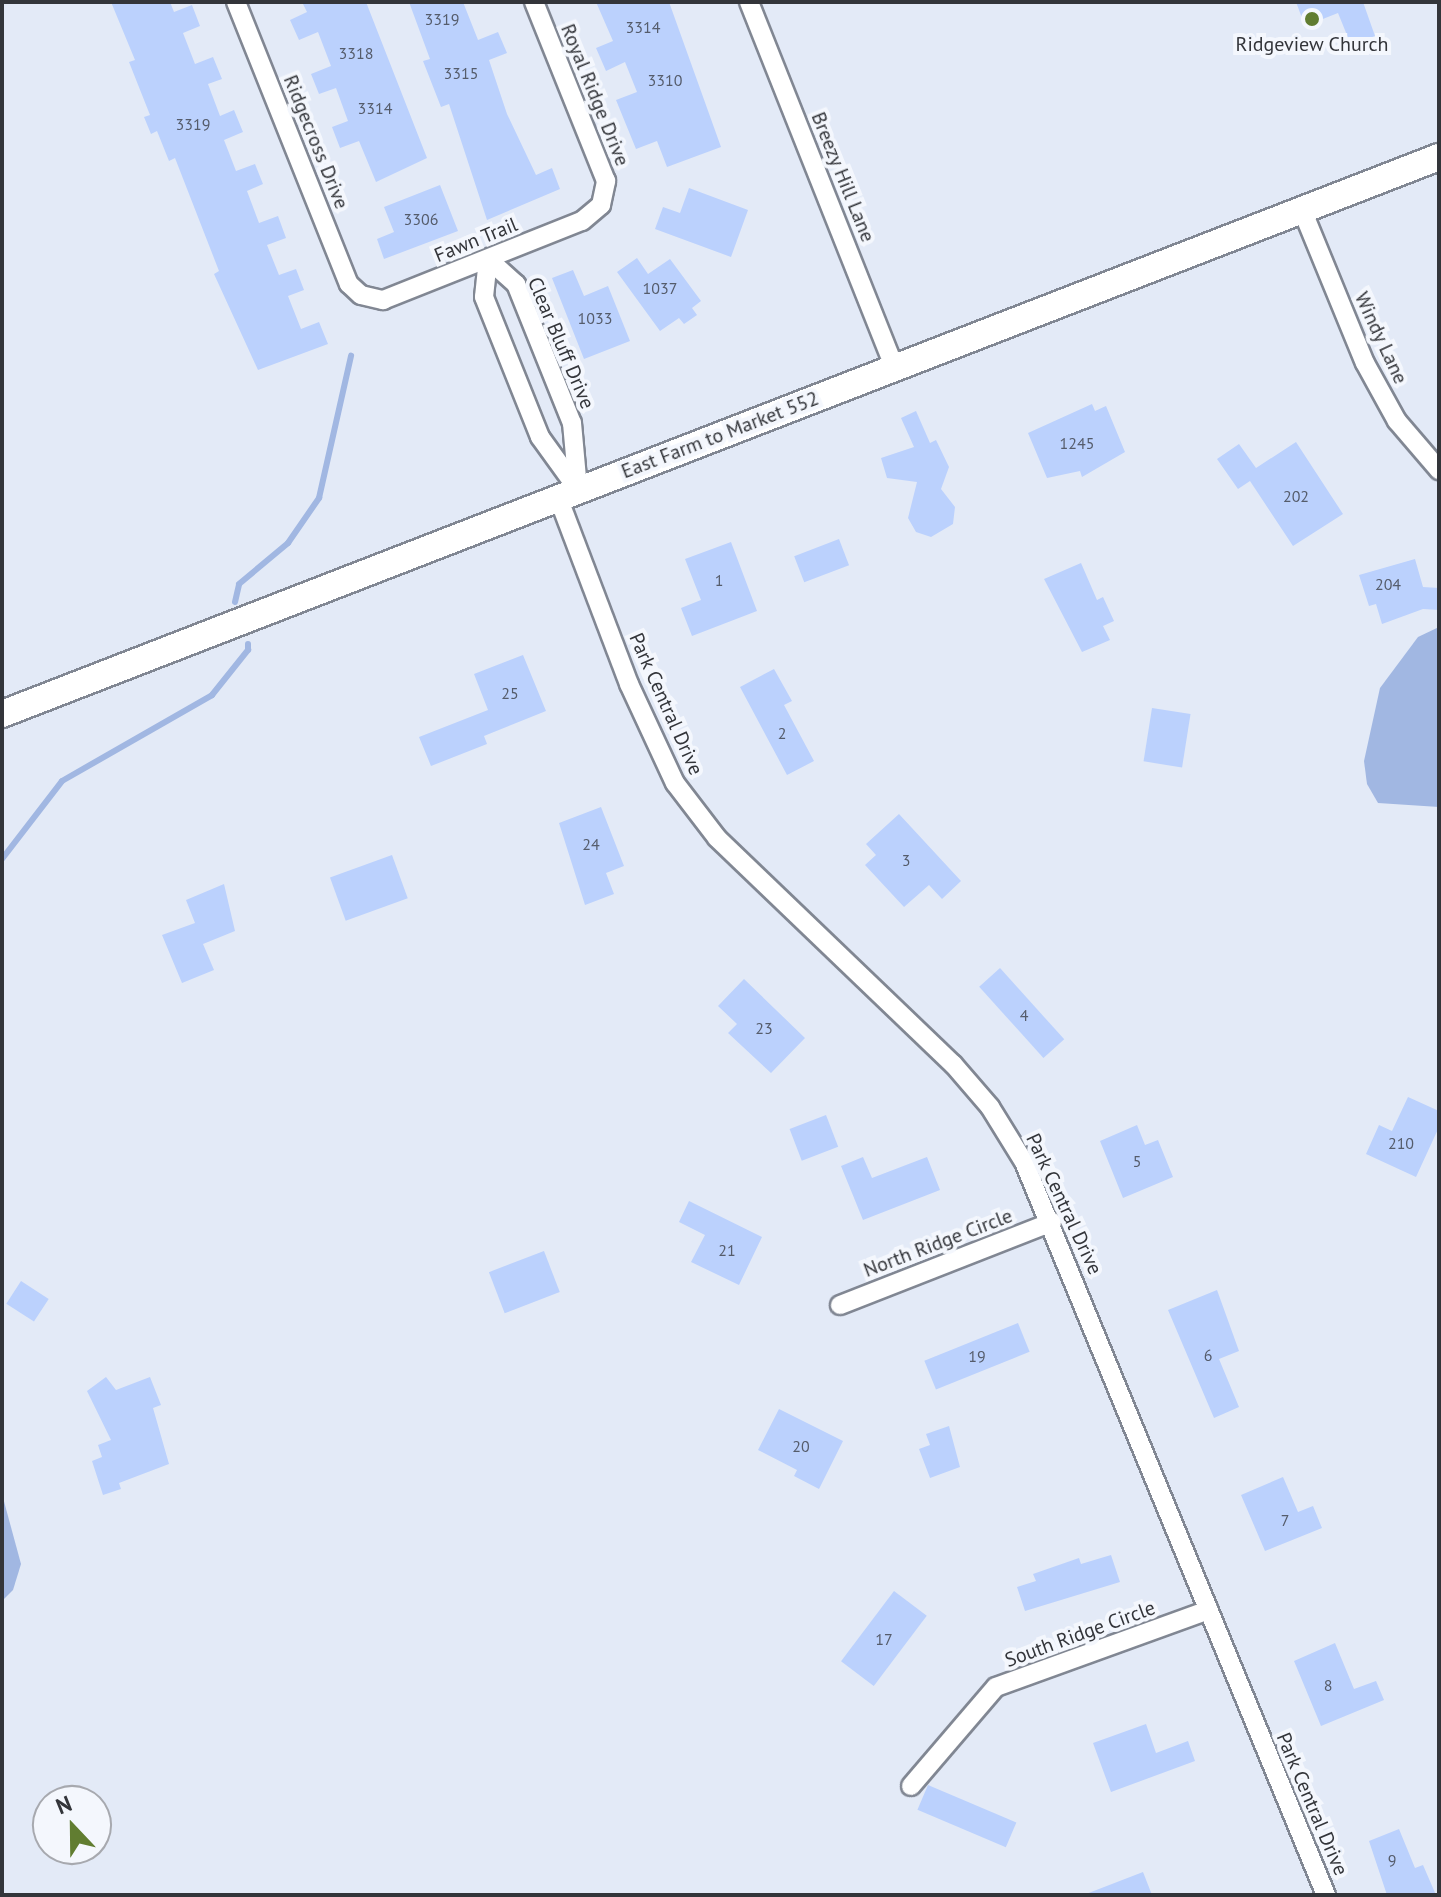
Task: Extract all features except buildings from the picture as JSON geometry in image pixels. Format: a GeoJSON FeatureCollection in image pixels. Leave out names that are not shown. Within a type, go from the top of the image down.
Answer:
{"type":"FeatureCollection","features":[{"type":"Feature","properties":{"kind":"main road","name":"East Farm to Market 552"},"geometry":{"type":"LineString","coordinates":[[2,714],[1439,157]]}},
{"type":"Feature","properties":{"kind":"street","name":"Ridgecross Drive"},"geometry":{"type":"LineString","coordinates":[[236,2],[347,278],[361,295]]}},
{"type":"Feature","properties":{"kind":"street","name":"Royal Ridge Drive"},"geometry":{"type":"LineString","coordinates":[[534,2],[606,181],[601,205]]}},
{"type":"Feature","properties":{"kind":"street","name":"Breezy Hill Lane"},"geometry":{"type":"LineString","coordinates":[[749,2],[895,369]]}},
{"type":"Feature","properties":{"kind":"street","name":"Fawn Trail"},"geometry":{"type":"LineString","coordinates":[[361,295],[383,300],[582,221],[601,205]]}},
{"type":"Feature","properties":{"kind":"street","name":"Windy Lane"},"geometry":{"type":"LineString","coordinates":[[1303,212],[1365,363],[1397,421],[1439,470]]}},
{"type":"Feature","properties":{"kind":"street","name":"Clear Bluff Drive"},"geometry":{"type":"LineString","coordinates":[[488,259],[516,284],[572,423],[568,493]]}},
{"type":"Feature","properties":{"kind":"street"},"geometry":{"type":"LineString","coordinates":[[488,259],[484,297],[540,437],[568,493]]}},
{"type":"Feature","properties":{"kind":"street","name":"Park Central Drive"},"geometry":{"type":"LineString","coordinates":[[568,493],[629,684],[675,783],[717,838],[972,1085],[1024,1162],[1052,1222],[1326,1895]]}},
{"type":"Feature","properties":{"kind":"street","name":"North Ridge Circle"},"geometry":{"type":"LineString","coordinates":[[840,1305],[1052,1222]]}},
{"type":"Feature","properties":{"kind":"street","name":"South Ridge Circle"},"geometry":{"type":"LineString","coordinates":[[911,1786],[996,1687],[1209,1610]]}},
{"type":"Feature","properties":{"kind":"water"},"geometry":{"type":"Polygon","coordinates":[[[1439,627],[1439,807],[1378,803],[1367,784],[1364,761],[1380,688],[1418,637],[1439,627]]]}},
{"type":"Feature","properties":{"kind":"water"},"geometry":{"type":"Polygon","coordinates":[[[2,1494],[21,1564],[13,1590],[2,1601],[2,1494]]]}},
{"type":"Feature","properties":{"kind":"waterway"},"geometry":{"type":"LineString","coordinates":[[235,602],[239,584],[288,543],[319,498],[351,356]]}},
{"type":"Feature","properties":{"kind":"waterway"},"geometry":{"type":"LineString","coordinates":[[2,859],[62,781],[212,695],[248,650],[248,644]]}},
{"type":"Feature","properties":{"kind":"place","name":"Ridgeview Church"},"geometry":{"type":"Point","coordinates":[1312,19]}}]}
